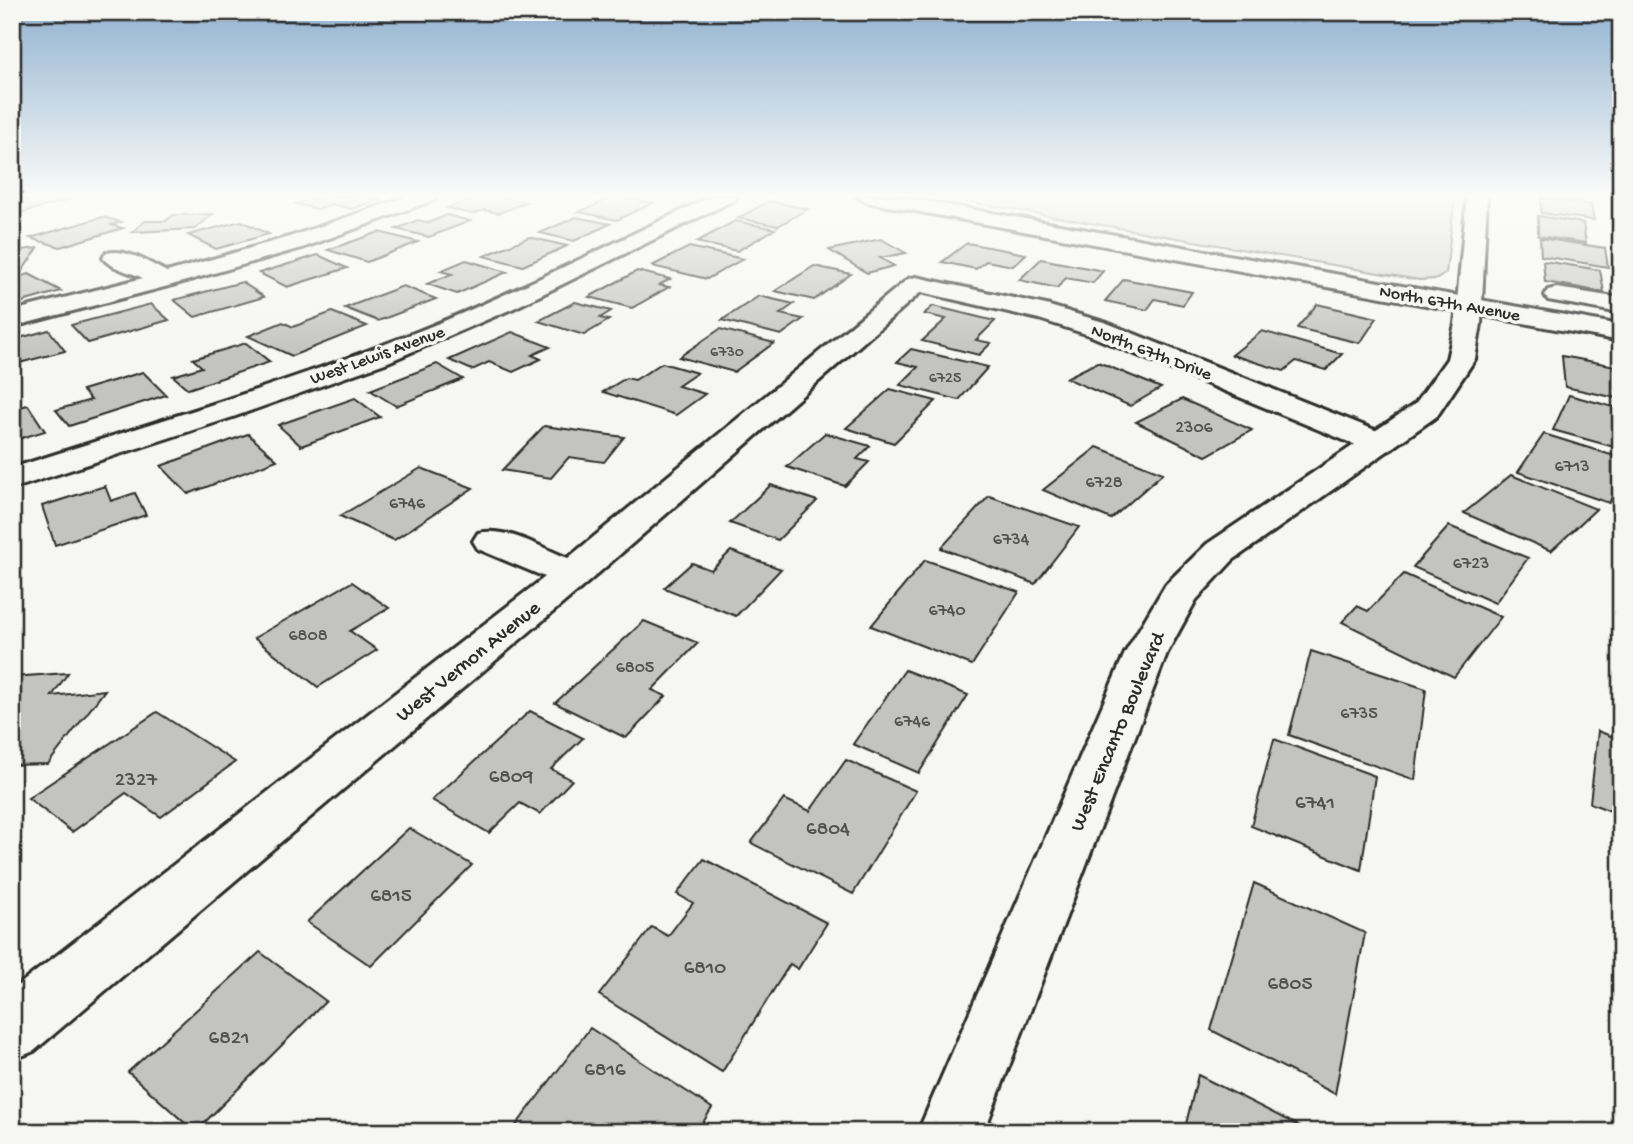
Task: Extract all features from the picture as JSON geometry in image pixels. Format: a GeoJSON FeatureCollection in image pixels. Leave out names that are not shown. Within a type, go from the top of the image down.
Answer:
{"type":"FeatureCollection","features":[{"type":"Feature","properties":{"kind":"street"},"geometry":{"type":"LineString","coordinates":[[12,319],[272,249]]}},
{"type":"Feature","properties":{"kind":"street","name":"West Lewis Avenue"},"geometry":{"type":"LineString","coordinates":[[12,479],[282,389],[427,337],[553,282],[619,249]]}},
{"type":"Feature","properties":{"kind":"street","name":"North 67th Avenue"},"geometry":{"type":"LineString","coordinates":[[1158,249],[1621,333]]}},
{"type":"Feature","properties":{"kind":"street","name":"West Encanto Boulevard"},"geometry":{"type":"LineString","coordinates":[[951,1132],[1146,653],[1180,593],[1220,552],[1426,410],[1461,359],[1468,324],[1473,249]]}},
{"type":"Feature","properties":{"kind":"street"},"geometry":{"type":"LineString","coordinates":[[114,258],[132,263],[164,280]]}},
{"type":"Feature","properties":{"kind":"street","name":"North 67th Drive"},"geometry":{"type":"LineString","coordinates":[[916,284],[1046,313],[1098,329],[1379,443]]}},
{"type":"Feature","properties":{"kind":"street","name":"West Vernon Avenue"},"geometry":{"type":"LineString","coordinates":[[12,1030],[573,575],[916,284]]}},
{"type":"Feature","properties":{"kind":"street"},"geometry":{"type":"LineString","coordinates":[[1557,295],[1621,306]]}},
{"type":"Feature","properties":{"kind":"street"},"geometry":{"type":"LineString","coordinates":[[491,541],[573,575]]}},
{"type":"Feature","properties":{"kind":"shaded area"},"geometry":{"type":"Polygon","coordinates":[[[1243,249],[1449,249],[1446,273],[1437,279],[1419,280],[1243,249]]]}},
{"type":"Feature","properties":{"kind":"building"},"geometry":{"type":"Polygon","coordinates":[[[37,249],[22,271],[12,273],[12,251],[37,249]]]}},
{"type":"Feature","properties":{"kind":"building"},"geometry":{"type":"Polygon","coordinates":[[[330,249],[399,249],[367,262],[330,249]]]}},
{"type":"Feature","properties":{"kind":"building"},"geometry":{"type":"Polygon","coordinates":[[[500,249],[560,249],[523,266],[484,256],[500,249]]]}},
{"type":"Feature","properties":{"kind":"building"},"geometry":{"type":"Polygon","coordinates":[[[684,249],[700,249],[743,259],[707,279],[652,266],[684,249]]]}},
{"type":"Feature","properties":{"kind":"building"},"geometry":{"type":"Polygon","coordinates":[[[900,249],[906,253],[880,258],[894,266],[867,273],[829,250],[900,249]]]}},
{"type":"Feature","properties":{"kind":"building"},"geometry":{"type":"Polygon","coordinates":[[[959,249],[1001,249],[1026,254],[1013,266],[986,261],[976,269],[942,262],[959,249]]]}},
{"type":"Feature","properties":{"kind":"building"},"geometry":{"type":"Polygon","coordinates":[[[1541,249],[1605,249],[1608,267],[1541,256],[1541,249]]]}},
{"type":"Feature","properties":{"kind":"building"},"geometry":{"type":"Polygon","coordinates":[[[318,255],[347,268],[287,287],[259,273],[318,255]]]}},
{"type":"Feature","properties":{"kind":"building"},"geometry":{"type":"Polygon","coordinates":[[[1041,259],[1103,271],[1093,283],[1066,278],[1057,288],[1019,280],[1041,259]]]}},
{"type":"Feature","properties":{"kind":"building"},"geometry":{"type":"Polygon","coordinates":[[[466,260],[507,272],[457,294],[427,284],[452,274],[440,271],[466,260]]]}},
{"type":"Feature","properties":{"kind":"building"},"geometry":{"type":"Polygon","coordinates":[[[1543,261],[1600,270],[1604,292],[1545,282],[1543,261]]]}},
{"type":"Feature","properties":{"kind":"building"},"geometry":{"type":"Polygon","coordinates":[[[814,266],[851,274],[814,300],[775,291],[814,266]]]}},
{"type":"Feature","properties":{"kind":"building"},"geometry":{"type":"Polygon","coordinates":[[[637,271],[670,279],[659,285],[669,287],[632,308],[589,297],[637,271]]]}},
{"type":"Feature","properties":{"kind":"building"},"geometry":{"type":"Polygon","coordinates":[[[29,274],[61,291],[12,305],[12,279],[29,274]]]}},
{"type":"Feature","properties":{"kind":"building"},"geometry":{"type":"Polygon","coordinates":[[[1124,279],[1192,292],[1183,305],[1155,299],[1147,310],[1105,301],[1124,279]]]}},
{"type":"Feature","properties":{"kind":"building"},"geometry":{"type":"Polygon","coordinates":[[[242,282],[264,297],[195,317],[174,300],[242,282]]]}},
{"type":"Feature","properties":{"kind":"building"},"geometry":{"type":"Polygon","coordinates":[[[403,286],[436,299],[378,321],[345,308],[403,286]]]}},
{"type":"Feature","properties":{"kind":"building"},"geometry":{"type":"Polygon","coordinates":[[[759,296],[794,304],[780,314],[803,319],[781,335],[722,320],[759,296]]]}},
{"type":"Feature","properties":{"kind":"building"},"geometry":{"type":"Polygon","coordinates":[[[575,302],[611,311],[600,318],[609,320],[584,335],[538,321],[575,302]]]}},
{"type":"Feature","properties":{"kind":"building"},"geometry":{"type":"Polygon","coordinates":[[[151,304],[169,320],[88,343],[71,325],[151,304]]]}},
{"type":"Feature","properties":{"kind":"building"},"geometry":{"type":"Polygon","coordinates":[[[1317,304],[1377,318],[1360,343],[1297,328],[1317,304]]]}},
{"type":"Feature","properties":{"kind":"building"},"geometry":{"type":"Polygon","coordinates":[[[933,306],[995,321],[976,340],[991,343],[979,355],[922,341],[946,319],[924,314],[933,306]]]}},
{"type":"Feature","properties":{"kind":"building"},"geometry":{"type":"Polygon","coordinates":[[[332,312],[367,326],[292,356],[248,336],[283,322],[293,327],[332,312]]]}},
{"type":"Feature","properties":{"kind":"building"},"geometry":{"type":"Polygon","coordinates":[[[720,329],[774,343],[734,372],[679,357],[720,329]]]}},
{"type":"Feature","properties":{"kind":"building"},"geometry":{"type":"Polygon","coordinates":[[[49,330],[65,351],[12,365],[12,340],[49,330]]]}},
{"type":"Feature","properties":{"kind":"building"},"geometry":{"type":"Polygon","coordinates":[[[1262,331],[1342,354],[1326,370],[1296,361],[1284,371],[1232,355],[1262,331]]]}},
{"type":"Feature","properties":{"kind":"building"},"geometry":{"type":"Polygon","coordinates":[[[512,332],[550,347],[532,355],[541,359],[513,372],[489,362],[472,370],[449,360],[512,332]]]}},
{"type":"Feature","properties":{"kind":"building"},"geometry":{"type":"Polygon","coordinates":[[[246,343],[270,362],[188,389],[173,376],[202,367],[193,359],[246,343]]]}},
{"type":"Feature","properties":{"kind":"building"},"geometry":{"type":"Polygon","coordinates":[[[911,349],[988,367],[959,400],[900,385],[918,367],[897,362],[911,349]]]}},
{"type":"Feature","properties":{"kind":"building"},"geometry":{"type":"Polygon","coordinates":[[[1562,356],[1621,367],[1621,399],[1565,387],[1562,356]]]}},
{"type":"Feature","properties":{"kind":"building"},"geometry":{"type":"Polygon","coordinates":[[[1098,362],[1161,388],[1130,406],[1066,378],[1098,362]]]}},
{"type":"Feature","properties":{"kind":"building"},"geometry":{"type":"Polygon","coordinates":[[[662,363],[697,373],[678,386],[705,394],[676,415],[603,392],[626,378],[635,380],[662,363]]]}},
{"type":"Feature","properties":{"kind":"building"},"geometry":{"type":"Polygon","coordinates":[[[437,364],[463,379],[396,406],[370,390],[437,364]]]}},
{"type":"Feature","properties":{"kind":"building"},"geometry":{"type":"Polygon","coordinates":[[[143,372],[166,395],[69,426],[56,410],[91,400],[82,390],[143,372]]]}},
{"type":"Feature","properties":{"kind":"building"},"geometry":{"type":"Polygon","coordinates":[[[890,389],[936,401],[894,443],[846,428],[890,389]]]}},
{"type":"Feature","properties":{"kind":"building"},"geometry":{"type":"Polygon","coordinates":[[[1569,395],[1621,409],[1621,449],[1553,430],[1569,395]]]}},
{"type":"Feature","properties":{"kind":"building"},"geometry":{"type":"Polygon","coordinates":[[[355,398],[380,417],[301,446],[278,425],[355,398]]]}},
{"type":"Feature","properties":{"kind":"building"},"geometry":{"type":"Polygon","coordinates":[[[1182,399],[1252,430],[1206,456],[1136,422],[1182,399]]]}},
{"type":"Feature","properties":{"kind":"building"},"geometry":{"type":"Polygon","coordinates":[[[28,405],[45,431],[12,441],[12,409],[28,405]]]}},
{"type":"Feature","properties":{"kind":"building"},"geometry":{"type":"Polygon","coordinates":[[[544,426],[624,437],[604,462],[569,457],[551,478],[502,470],[544,426]]]}},
{"type":"Feature","properties":{"kind":"building"},"geometry":{"type":"Polygon","coordinates":[[[825,433],[870,446],[857,459],[869,462],[845,486],[787,467],[825,433]]]}},
{"type":"Feature","properties":{"kind":"building"},"geometry":{"type":"Polygon","coordinates":[[[248,434],[277,460],[188,494],[161,466],[248,434]]]}},
{"type":"Feature","properties":{"kind":"building"},"geometry":{"type":"Polygon","coordinates":[[[1544,434],[1621,458],[1621,481],[1609,503],[1518,472],[1544,434]]]}},
{"type":"Feature","properties":{"kind":"building"},"geometry":{"type":"Polygon","coordinates":[[[1097,447],[1163,473],[1111,519],[1043,490],[1097,447]]]}},
{"type":"Feature","properties":{"kind":"building"},"geometry":{"type":"Polygon","coordinates":[[[421,468],[473,488],[394,540],[340,516],[421,468]]]}},
{"type":"Feature","properties":{"kind":"building"},"geometry":{"type":"Polygon","coordinates":[[[1511,475],[1596,509],[1551,551],[1464,513],[1511,475]]]}},
{"type":"Feature","properties":{"kind":"building"},"geometry":{"type":"Polygon","coordinates":[[[771,485],[817,501],[778,540],[730,523],[771,485]]]}},
{"type":"Feature","properties":{"kind":"building"},"geometry":{"type":"Polygon","coordinates":[[[105,486],[111,501],[135,493],[146,515],[55,545],[42,506],[105,486]]]}},
{"type":"Feature","properties":{"kind":"building"},"geometry":{"type":"Polygon","coordinates":[[[989,496],[1079,527],[1035,584],[941,548],[989,496]]]}},
{"type":"Feature","properties":{"kind":"building"},"geometry":{"type":"Polygon","coordinates":[[[1449,526],[1528,558],[1495,603],[1413,567],[1449,526]]]}},
{"type":"Feature","properties":{"kind":"building"},"geometry":{"type":"Polygon","coordinates":[[[731,551],[781,569],[736,616],[664,588],[692,563],[711,570],[731,551]]]}},
{"type":"Feature","properties":{"kind":"building"},"geometry":{"type":"Polygon","coordinates":[[[925,560],[1019,592],[972,665],[871,626],[925,560]]]}},
{"type":"Feature","properties":{"kind":"building"},"geometry":{"type":"Polygon","coordinates":[[[1404,574],[1501,617],[1454,677],[1342,622],[1357,606],[1368,611],[1404,574]]]}},
{"type":"Feature","properties":{"kind":"building"},"geometry":{"type":"Polygon","coordinates":[[[352,582],[389,608],[350,631],[377,650],[318,687],[254,638],[352,582]]]}},
{"type":"Feature","properties":{"kind":"building"},"geometry":{"type":"Polygon","coordinates":[[[644,621],[698,643],[652,690],[666,696],[626,738],[555,703],[644,621]]]}},
{"type":"Feature","properties":{"kind":"building"},"geometry":{"type":"Polygon","coordinates":[[[1311,651],[1426,689],[1415,780],[1289,735],[1311,651]]]}},
{"type":"Feature","properties":{"kind":"building"},"geometry":{"type":"Polygon","coordinates":[[[905,670],[968,695],[919,773],[853,744],[905,670]]]}},
{"type":"Feature","properties":{"kind":"building"},"geometry":{"type":"Polygon","coordinates":[[[68,673],[52,696],[105,690],[48,764],[12,765],[12,677],[68,673]]]}},
{"type":"Feature","properties":{"kind":"building"},"geometry":{"type":"Polygon","coordinates":[[[530,711],[583,738],[551,769],[572,780],[540,814],[520,803],[489,833],[432,800],[530,711]]]}},
{"type":"Feature","properties":{"kind":"building"},"geometry":{"type":"Polygon","coordinates":[[[157,712],[235,762],[161,817],[126,793],[72,832],[28,798],[157,712]]]}},
{"type":"Feature","properties":{"kind":"building"},"geometry":{"type":"Polygon","coordinates":[[[1598,731],[1621,740],[1621,815],[1590,803],[1598,731]]]}},
{"type":"Feature","properties":{"kind":"building"},"geometry":{"type":"Polygon","coordinates":[[[1274,739],[1375,776],[1361,870],[1251,826],[1274,739]]]}},
{"type":"Feature","properties":{"kind":"building"},"geometry":{"type":"Polygon","coordinates":[[[846,760],[916,791],[853,894],[751,843],[784,799],[810,811],[846,760]]]}},
{"type":"Feature","properties":{"kind":"building"},"geometry":{"type":"Polygon","coordinates":[[[409,828],[472,865],[371,966],[307,922],[409,828]]]}},
{"type":"Feature","properties":{"kind":"building"},"geometry":{"type":"Polygon","coordinates":[[[704,859],[827,923],[798,969],[790,964],[722,1072],[599,995],[652,927],[668,936],[693,903],[677,894],[704,859]]]}},
{"type":"Feature","properties":{"kind":"building"},"geometry":{"type":"Polygon","coordinates":[[[1254,883],[1365,933],[1335,1094],[1211,1030],[1254,883]]]}},
{"type":"Feature","properties":{"kind":"building"},"geometry":{"type":"Polygon","coordinates":[[[260,952],[326,1001],[195,1132],[128,1072],[260,952]]]}},
{"type":"Feature","properties":{"kind":"building"},"geometry":{"type":"Polygon","coordinates":[[[590,1028],[712,1108],[697,1132],[511,1132],[590,1028]]]}},
{"type":"Feature","properties":{"kind":"building"},"geometry":{"type":"Polygon","coordinates":[[[1198,1075],[1311,1132],[1184,1132],[1198,1075]]]}}]}
